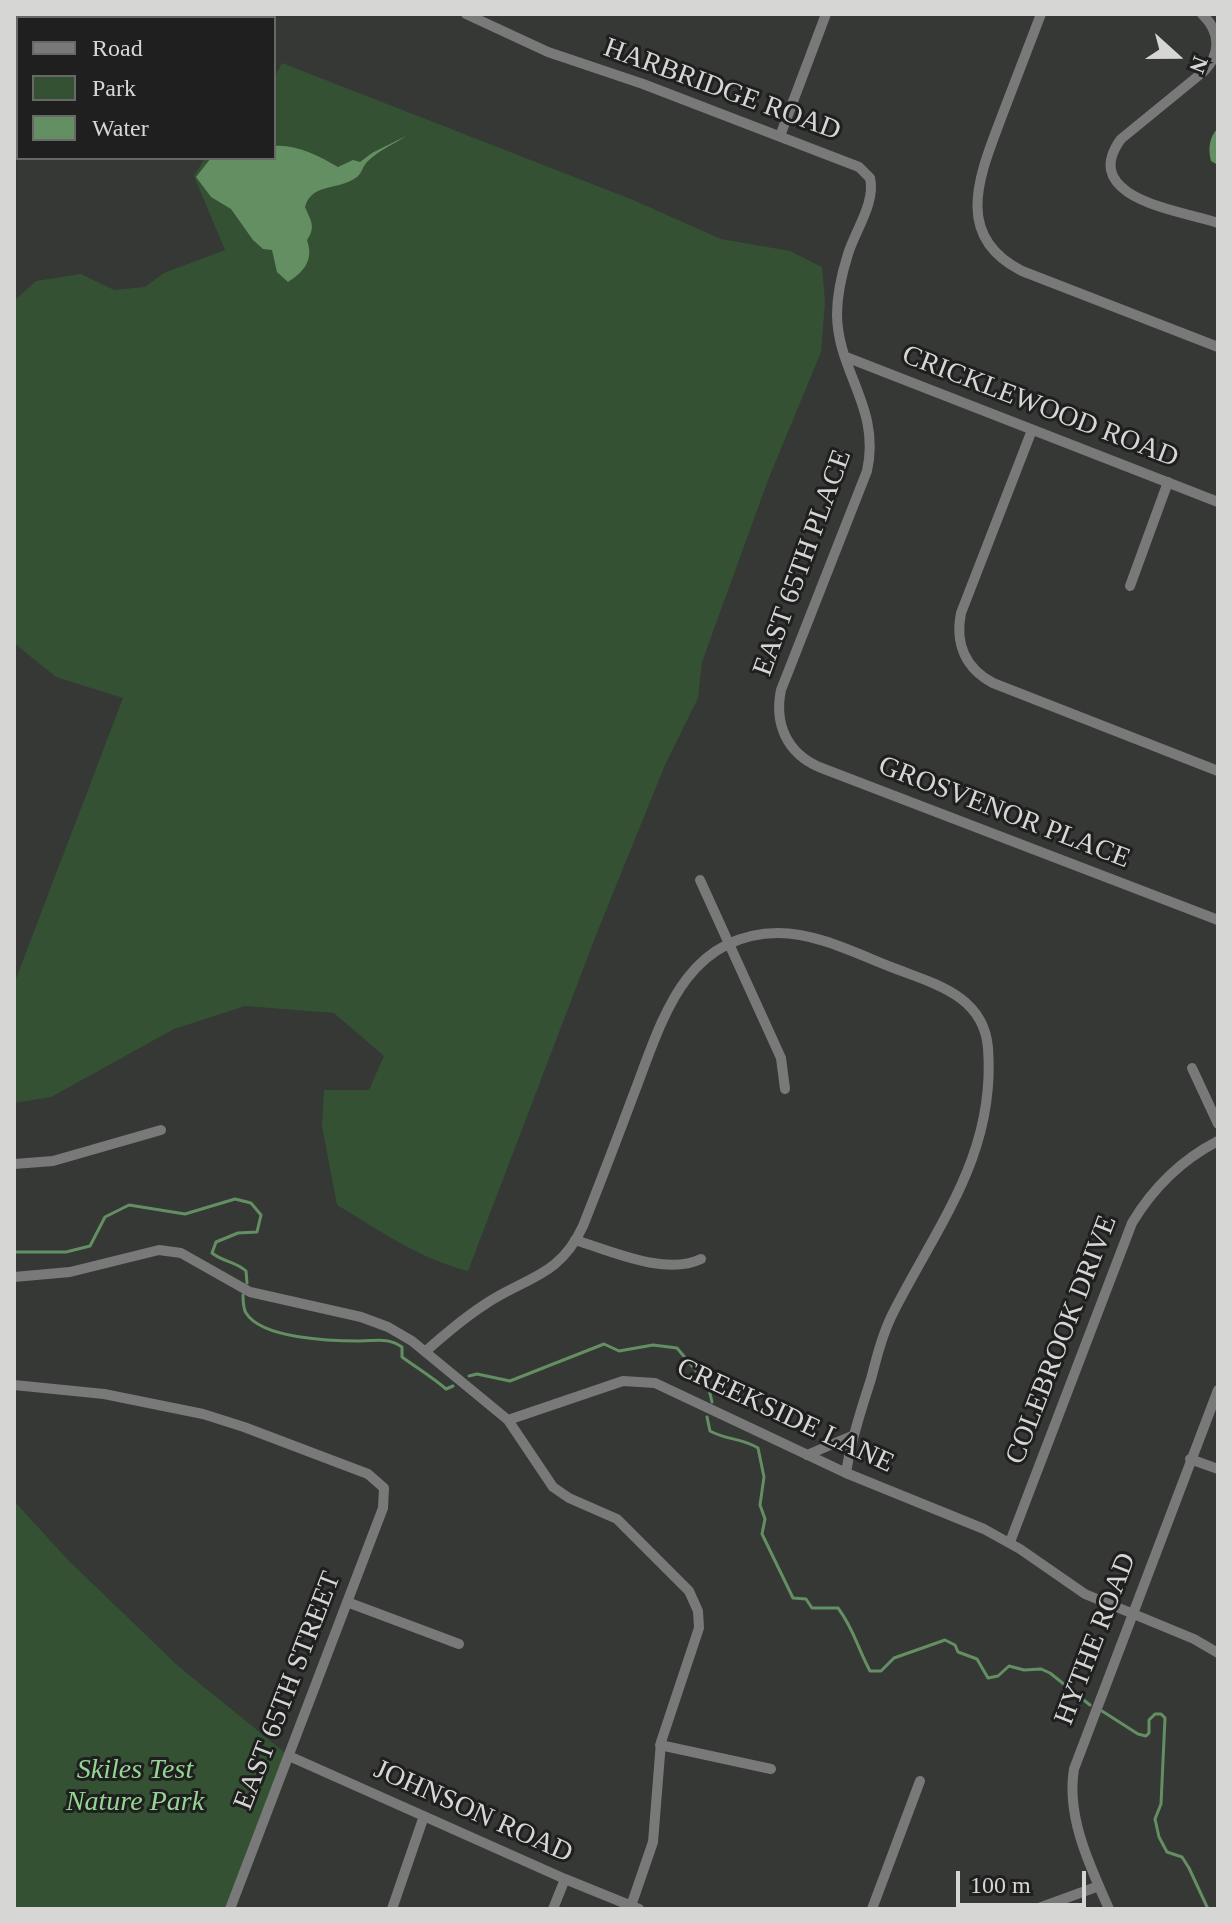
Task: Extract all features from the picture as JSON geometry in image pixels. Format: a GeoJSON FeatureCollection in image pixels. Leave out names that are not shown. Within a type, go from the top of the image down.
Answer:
{"type":"FeatureCollection","features":[{"type":"Feature","properties":{"kind":"street","name":"HARBRIDGE ROAD"},"geometry":{"type":"LineString","coordinates":[[466,14],[548,52],[643,84],[859,167],[870,178]]}},
{"type":"Feature","properties":{"kind":"street"},"geometry":{"type":"LineString","coordinates":[[780,136],[826,14]]}},
{"type":"Feature","properties":{"kind":"street"},"geometry":{"type":"LineString","coordinates":[[1041,14],[980,177],[976,200],[981,228],[995,252],[1018,269],[1218,347]]}},
{"type":"Feature","properties":{"kind":"street"},"geometry":{"type":"LineString","coordinates":[[1202,14],[1212,24],[1216,35],[1214,60],[1118,142],[1111,162],[1118,183],[1127,192],[1171,212],[1218,223]]}},
{"type":"Feature","properties":{"kind":"street","name":"EAST 65TH PLACE"},"geometry":{"type":"LineString","coordinates":[[784,735],[778,706],[781,690],[869,463],[869,423],[846,357],[837,317],[840,284],[871,194],[870,178]]}},
{"type":"Feature","properties":{"kind":"street","name":"CRICKLEWOOD ROAD"},"geometry":{"type":"LineString","coordinates":[[846,357],[1218,502]]}},
{"type":"Feature","properties":{"kind":"street"},"geometry":{"type":"LineString","coordinates":[[1032,430],[961,613],[959,632],[965,656],[979,675],[993,683],[1218,771]]}},
{"type":"Feature","properties":{"kind":"street"},"geometry":{"type":"LineString","coordinates":[[1130,586],[1168,482]]}},
{"type":"Feature","properties":{"kind":"street","name":"GROSVENOR PLACE"},"geometry":{"type":"LineString","coordinates":[[784,735],[799,755],[819,767],[1218,920]]}},
{"type":"Feature","properties":{"kind":"street"},"geometry":{"type":"LineString","coordinates":[[700,880],[781,1058],[785,1089]]}},
{"type":"Feature","properties":{"kind":"street"},"geometry":{"type":"LineString","coordinates":[[426,1351],[486,1303],[545,1273],[563,1257],[575,1240],[672,999],[695,969],[730,943],[761,935],[793,934],[813,938],[949,990],[969,1004],[983,1025],[988,1044],[987,1089],[973,1159],[954,1204],[886,1330],[854,1435],[846,1473]]}},
{"type":"Feature","properties":{"kind":"street"},"geometry":{"type":"LineString","coordinates":[[1192,1068],[1218,1124]]}},
{"type":"Feature","properties":{"kind":"street"},"geometry":{"type":"LineString","coordinates":[[14,1164],[53,1161],[161,1130]]}},
{"type":"Feature","properties":{"kind":"street","name":"COLEBROOK DRIVE"},"geometry":{"type":"LineString","coordinates":[[1010,1542],[1132,1223],[1149,1196],[1168,1176],[1218,1141]]}},
{"type":"Feature","properties":{"kind":"street"},"geometry":{"type":"LineString","coordinates":[[575,1240],[665,1265],[686,1265],[701,1259]]}},
{"type":"Feature","properties":{"kind":"street"},"geometry":{"type":"LineString","coordinates":[[14,1277],[70,1272],[159,1250],[171,1251],[185,1255],[250,1292],[369,1320],[398,1333],[426,1351],[508,1420],[553,1487],[566,1497],[620,1522],[682,1582],[695,1602],[699,1623],[660,1745],[653,1842],[635,1908]]}},
{"type":"Feature","properties":{"kind":"street","name":"CREEKSIDE LANE"},"geometry":{"type":"LineString","coordinates":[[508,1420],[615,1384],[643,1380],[663,1385],[846,1473],[976,1525],[1010,1542],[1078,1589],[1194,1639],[1218,1653]]}},
{"type":"Feature","properties":{"kind":"street","name":"EAST 65TH STREET"},"geometry":{"type":"LineString","coordinates":[[14,1385],[104,1394],[203,1414],[368,1474],[384,1488],[383,1508],[230,1909]]}},
{"type":"Feature","properties":{"kind":"street","name":"HYTHE ROAD"},"geometry":{"type":"LineString","coordinates":[[1109,1909],[1076,1822],[1073,1780],[1080,1749],[1218,1390]]}},
{"type":"Feature","properties":{"kind":"street"},"geometry":{"type":"LineString","coordinates":[[807,1455],[854,1435]]}},
{"type":"Feature","properties":{"kind":"street"},"geometry":{"type":"LineString","coordinates":[[1190,1459],[1218,1469]]}},
{"type":"Feature","properties":{"kind":"street"},"geometry":{"type":"LineString","coordinates":[[347,1602],[459,1644]]}},
{"type":"Feature","properties":{"kind":"street"},"geometry":{"type":"LineString","coordinates":[[660,1745],[771,1769]]}},
{"type":"Feature","properties":{"kind":"street","name":"JOHNSON ROAD"},"geometry":{"type":"LineString","coordinates":[[289,1756],[635,1908]]}},
{"type":"Feature","properties":{"kind":"street"},"geometry":{"type":"LineString","coordinates":[[872,1909],[920,1781]]}},
{"type":"Feature","properties":{"kind":"street"},"geometry":{"type":"LineString","coordinates":[[392,1909],[424,1816]]}},
{"type":"Feature","properties":{"kind":"street"},"geometry":{"type":"LineString","coordinates":[[553,1909],[565,1879]]}},
{"type":"Feature","properties":{"kind":"street"},"geometry":{"type":"LineString","coordinates":[[1036,1909],[1099,1886]]}},
{"type":"Feature","properties":{"kind":"green space"},"geometry":{"type":"Polygon","coordinates":[[[282,63],[633,200],[721,239],[790,251],[822,267],[825,302],[821,352],[768,480],[702,662],[698,698],[665,765],[598,930],[468,1271],[417,1251],[337,1205],[322,1126],[324,1090],[369,1090],[384,1056],[334,1013],[245,1006],[174,1029],[51,1097],[14,1103],[14,984],[123,698],[56,677],[14,643],[14,301],[36,281],[81,274],[114,290],[145,287],[164,273],[225,250],[194,176],[204,160],[276,160],[276,74],[282,63]]]}},
{"type":"Feature","properties":{"kind":"green space","name":"Skiles Test Nature Park"},"geometry":{"type":"Polygon","coordinates":[[[14,1501],[68,1560],[178,1666],[289,1756],[230,1909],[14,1909],[14,1501]]]}},
{"type":"Feature","properties":{"kind":"water"},"geometry":{"type":"Polygon","coordinates":[[[1218,128],[1218,165],[1211,161],[1210,148],[1211,139],[1218,128]]]}},
{"type":"Feature","properties":{"kind":"water"},"geometry":{"type":"Polygon","coordinates":[[[406,136],[372,157],[357,177],[320,190],[309,199],[305,207],[312,228],[307,240],[308,259],[303,270],[288,282],[277,272],[272,250],[263,249],[253,240],[231,209],[211,197],[196,177],[209,160],[276,160],[276,146],[299,149],[338,167],[353,160],[360,162],[406,136]]]}},
{"type":"Feature","properties":{"kind":"waterway"},"geometry":{"type":"LineString","coordinates":[[14,1252],[66,1252],[90,1246],[105,1217],[129,1205],[185,1214],[235,1199],[251,1203],[261,1215],[257,1232],[238,1233],[216,1242],[212,1253],[246,1271],[247,1283]]}},
{"type":"Feature","properties":{"kind":"waterway"},"geometry":{"type":"LineString","coordinates":[[243,1295],[246,1313],[254,1322],[267,1328],[298,1337],[392,1342],[402,1347],[402,1357],[446,1389],[453,1386]]}},
{"type":"Feature","properties":{"kind":"waterway"},"geometry":{"type":"LineString","coordinates":[[469,1376],[477,1374],[510,1381],[604,1344],[619,1351],[653,1345],[677,1348],[708,1385],[712,1402]]}},
{"type":"Feature","properties":{"kind":"waterway"},"geometry":{"type":"LineString","coordinates":[[707,1417],[710,1431],[758,1448],[764,1477],[760,1505],[765,1519],[762,1534],[793,1598],[806,1599],[812,1608],[838,1608],[870,1671],[881,1671],[894,1658],[945,1640],[955,1645],[958,1652],[977,1659],[988,1678],[998,1676],[1009,1666],[1024,1670],[1041,1669],[1090,1705]]}},
{"type":"Feature","properties":{"kind":"waterway"},"geometry":{"type":"LineString","coordinates":[[1102,1711],[1146,1736],[1149,1720],[1155,1714],[1165,1718],[1161,1804],[1155,1819],[1159,1837],[1167,1852],[1182,1857],[1208,1909]]}}]}
